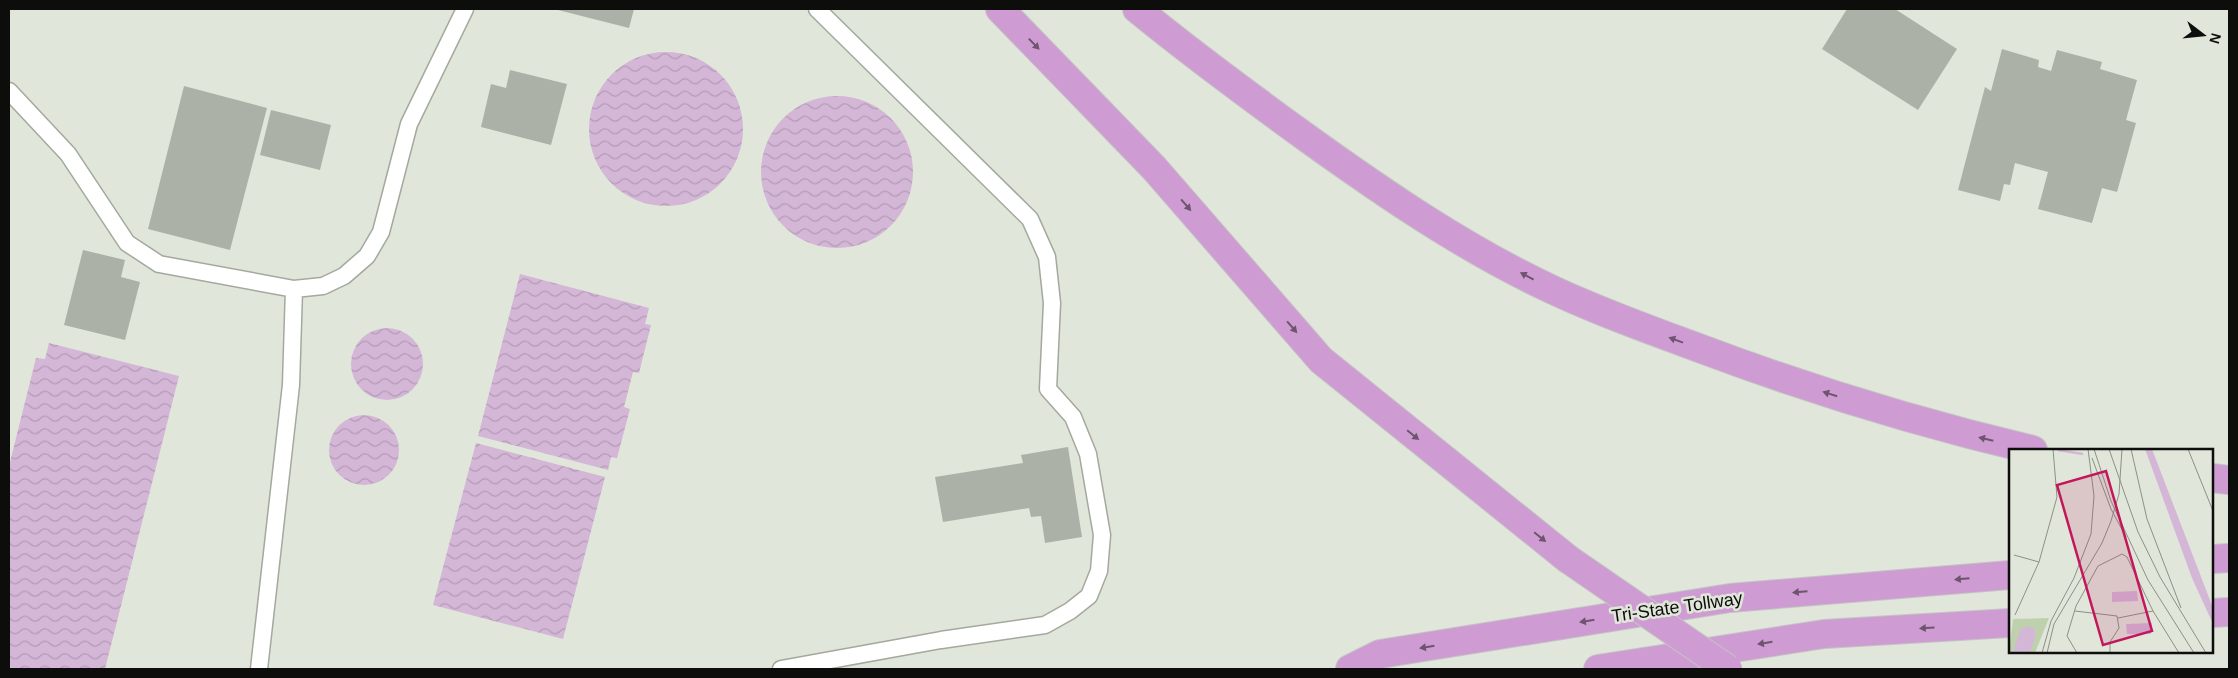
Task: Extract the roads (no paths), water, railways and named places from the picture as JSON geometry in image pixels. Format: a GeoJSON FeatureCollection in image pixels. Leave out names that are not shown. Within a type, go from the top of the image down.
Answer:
{"type":"FeatureCollection","features":[{"type":"Feature","properties":{"kind":"highway"},"geometry":{"type":"LineString","coordinates":[[1000,9],[1154,168],[1321,360],[1568,559],[1728,669]]}},
{"type":"Feature","properties":{"kind":"highway"},"geometry":{"type":"LineString","coordinates":[[1137,9],[1197,58],[1390,197],[1481,252],[1552,290],[1658,333],[1781,379],[1949,430],[2029,449]]}},
{"type":"Feature","properties":{"kind":"highway"},"geometry":{"type":"LineString","coordinates":[[2213,478],[2229,480]]}},
{"type":"Feature","properties":{"kind":"highway"},"geometry":{"type":"LineString","coordinates":[[2213,559],[2229,558]]}},
{"type":"Feature","properties":{"kind":"highway","name":"Tri-State Tollway"},"geometry":{"type":"LineString","coordinates":[[1350,669],[1380,654],[1730,598],[2009,575]]}},
{"type":"Feature","properties":{"kind":"highway"},"geometry":{"type":"LineString","coordinates":[[2213,613],[2229,612]]}},
{"type":"Feature","properties":{"kind":"highway"},"geometry":{"type":"LineString","coordinates":[[1598,669],[1824,634],[2009,623]]}},
{"type":"Feature","properties":{"kind":"lane"},"geometry":{"type":"LineString","coordinates":[[9,91],[68,154],[128,243],[159,264],[294,289],[323,286],[344,276],[367,256],[381,232],[410,124],[465,9]]}},
{"type":"Feature","properties":{"kind":"lane"},"geometry":{"type":"LineString","coordinates":[[781,669],[941,640],[1045,625],[1070,611],[1089,596],[1099,571],[1102,535],[1088,454],[1073,417],[1048,388],[1052,302],[1047,257],[1030,219],[817,9]]}},
{"type":"Feature","properties":{"kind":"lane"},"geometry":{"type":"LineString","coordinates":[[259,669],[291,384],[294,289]]}},
{"type":"Feature","properties":{"kind":"water"},"geometry":{"type":"Polygon","coordinates":[[[666,52],[695,58],[709,65],[720,75],[730,86],[737,100],[743,129],[737,158],[730,172],[720,183],[709,193],[695,200],[666,206],[637,200],[623,193],[612,183],[602,172],[595,158],[589,129],[595,100],[602,86],[612,75],[623,65],[637,58],[666,52]]]}},
{"type":"Feature","properties":{"kind":"water"},"geometry":{"type":"Polygon","coordinates":[[[837,96],[852,97],[866,101],[879,108],[891,118],[901,130],[908,143],[912,157],[912,187],[908,201],[901,214],[891,226],[879,236],[866,243],[852,247],[837,248],[822,247],[808,243],[795,236],[783,226],[773,214],[766,201],[762,187],[761,172],[762,157],[766,143],[773,130],[783,118],[795,108],[808,101],[822,97],[837,96]]]}},
{"type":"Feature","properties":{"kind":"water"},"geometry":{"type":"Polygon","coordinates":[[[520,274],[649,308],[645,324],[651,325],[639,373],[633,372],[624,407],[630,409],[617,458],[611,457],[608,470],[478,436],[520,274]]]}},
{"type":"Feature","properties":{"kind":"water"},"geometry":{"type":"Polygon","coordinates":[[[394,328],[413,338],[421,350],[423,364],[421,378],[413,390],[401,398],[380,400],[361,390],[353,378],[351,357],[361,338],[373,330],[394,328]]]}},
{"type":"Feature","properties":{"kind":"water"},"geometry":{"type":"Polygon","coordinates":[[[49,343],[179,376],[105,669],[9,669],[9,466],[36,358],[45,359],[49,343]]]}},
{"type":"Feature","properties":{"kind":"water"},"geometry":{"type":"Polygon","coordinates":[[[357,415],[371,415],[384,421],[393,430],[399,443],[397,463],[389,475],[371,485],[357,485],[344,479],[335,470],[329,457],[329,443],[335,430],[344,421],[357,415]]]}},
{"type":"Feature","properties":{"kind":"water"},"geometry":{"type":"Polygon","coordinates":[[[476,443],[605,477],[563,639],[433,605],[476,443]]]}}]}
